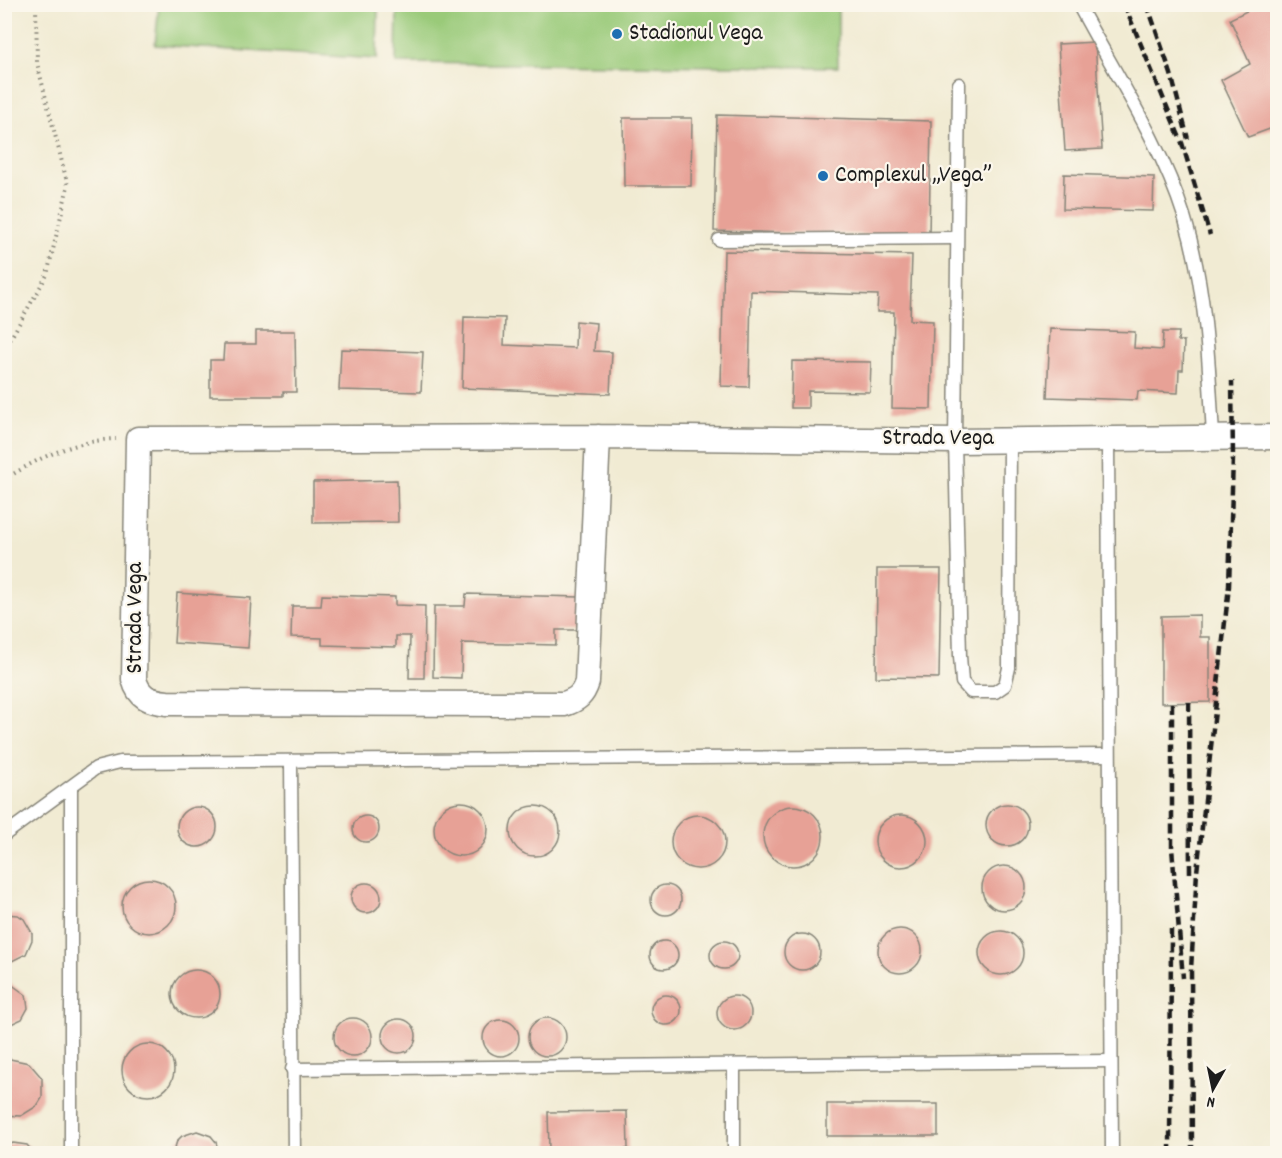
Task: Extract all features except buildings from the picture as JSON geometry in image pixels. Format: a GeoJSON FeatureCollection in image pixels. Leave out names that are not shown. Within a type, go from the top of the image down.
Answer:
{"type":"FeatureCollection","features":[{"type":"Feature","properties":{"kind":"street","name":"Strada Vega"},"geometry":{"type":"LineString","coordinates":[[598,436],[587,682],[584,692],[576,700],[564,704],[399,701],[168,703],[143,697],[137,689],[134,679],[138,440],[598,436],[955,441],[1278,437]]}},
{"type":"Feature","properties":{"kind":"lane"},"geometry":{"type":"LineString","coordinates":[[1078,4],[1164,165],[1184,215],[1205,314],[1213,437]]}},
{"type":"Feature","properties":{"kind":"lane"},"geometry":{"type":"LineString","coordinates":[[959,84],[955,441],[962,682],[971,692],[995,692],[1005,685],[1009,668],[1010,439]]}},
{"type":"Feature","properties":{"kind":"lane"},"geometry":{"type":"LineString","coordinates":[[719,240],[956,238]]}},
{"type":"Feature","properties":{"kind":"lane"},"geometry":{"type":"LineString","coordinates":[[1108,438],[1112,1154]]}},
{"type":"Feature","properties":{"kind":"lane"},"geometry":{"type":"LineString","coordinates":[[4,836],[96,768],[120,762],[1109,756]]}},
{"type":"Feature","properties":{"kind":"lane"},"geometry":{"type":"LineString","coordinates":[[291,762],[294,1154]]}},
{"type":"Feature","properties":{"kind":"lane"},"geometry":{"type":"LineString","coordinates":[[71,787],[71,1154]]}},
{"type":"Feature","properties":{"kind":"lane"},"geometry":{"type":"LineString","coordinates":[[292,1069],[1111,1061]]}},
{"type":"Feature","properties":{"kind":"lane"},"geometry":{"type":"LineString","coordinates":[[734,1065],[734,1154]]}},
{"type":"Feature","properties":{"kind":"path"},"geometry":{"type":"LineString","coordinates":[[4,350],[46,274],[68,186],[37,63],[36,4]]}},
{"type":"Feature","properties":{"kind":"path"},"geometry":{"type":"LineString","coordinates":[[4,480],[46,456],[94,440],[138,440]]}},
{"type":"Feature","properties":{"kind":"green space"},"geometry":{"type":"Polygon","coordinates":[[[159,5],[378,5],[377,59],[155,45],[159,5]]]}},
{"type":"Feature","properties":{"kind":"green space","name":"Stadionul Vega"},"geometry":{"type":"Polygon","coordinates":[[[397,5],[838,5],[838,67],[396,63],[397,5]]]}},
{"type":"Feature","properties":{"kind":"railway"},"geometry":{"type":"LineString","coordinates":[[1124,4],[1182,143],[1210,235]]}},
{"type":"Feature","properties":{"kind":"railway"},"geometry":{"type":"LineString","coordinates":[[1147,4],[1171,74],[1188,139]]}},
{"type":"Feature","properties":{"kind":"railway"},"geometry":{"type":"LineString","coordinates":[[1192,1154],[1191,969],[1197,872],[1229,586],[1233,457],[1232,381]]}},
{"type":"Feature","properties":{"kind":"railway"},"geometry":{"type":"LineString","coordinates":[[1189,702],[1190,876]]}},
{"type":"Feature","properties":{"kind":"railway"},"geometry":{"type":"LineString","coordinates":[[1172,703],[1172,848],[1183,978]]}},
{"type":"Feature","properties":{"kind":"railway"},"geometry":{"type":"LineString","coordinates":[[1170,1154],[1171,929]]}},
{"type":"Feature","properties":{"kind":"place","name":"Stadionul Vega"},"geometry":{"type":"Point","coordinates":[617,34]}},
{"type":"Feature","properties":{"kind":"place","name":"Complexul „Vega”"},"geometry":{"type":"Point","coordinates":[823,176]}}]}
